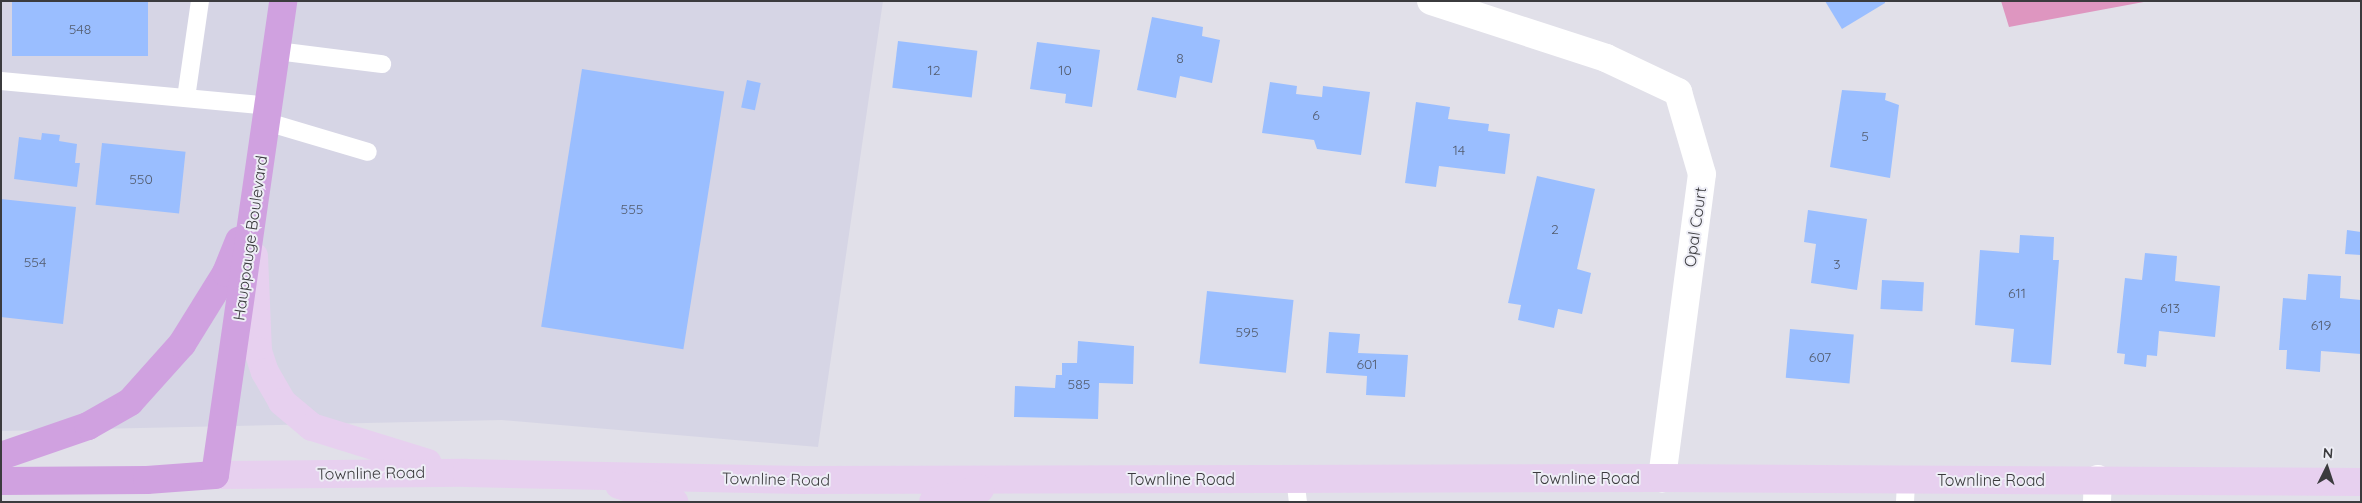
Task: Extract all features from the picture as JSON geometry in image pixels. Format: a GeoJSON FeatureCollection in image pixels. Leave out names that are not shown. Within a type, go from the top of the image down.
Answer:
{"type":"FeatureCollection","features":[{"type":"Feature","properties":{"kind":"main road","name":"Hauppauge Boulevard"},"geometry":{"type":"LineString","coordinates":[[215,475],[283,1]]}},
{"type":"Feature","properties":{"kind":"main road"},"geometry":{"type":"LineString","coordinates":[[1,456],[88,426],[130,402],[182,344],[226,273],[255,200]]}},
{"type":"Feature","properties":{"kind":"main road","name":"Townline Road"},"geometry":{"type":"LineString","coordinates":[[1,481],[147,480],[215,475]]}},
{"type":"Feature","properties":{"kind":"street","name":"Opal Court"},"geometry":{"type":"LineString","coordinates":[[1431,1],[1606,58],[1678,92],[1702,174],[1662,478]]}},
{"type":"Feature","properties":{"kind":"street"},"geometry":{"type":"LineString","coordinates":[[255,200],[254,276],[258,351],[265,372],[282,402],[312,427],[386,452],[466,473]]}},
{"type":"Feature","properties":{"kind":"street","name":"Townline Road"},"geometry":{"type":"LineString","coordinates":[[215,475],[466,473],[586,475],[805,491],[1014,479],[1296,490],[1662,478],[1905,491],[2098,491],[2361,482]]}},
{"type":"Feature","properties":{"kind":"street"},"geometry":{"type":"LineString","coordinates":[[586,475],[674,502]]}},
{"type":"Feature","properties":{"kind":"street"},"geometry":{"type":"LineString","coordinates":[[933,502],[1014,479]]}},
{"type":"Feature","properties":{"kind":"lane"},"geometry":{"type":"LineString","coordinates":[[186,98],[200,1]]}},
{"type":"Feature","properties":{"kind":"lane"},"geometry":{"type":"LineString","coordinates":[[277,51],[382,64]]}},
{"type":"Feature","properties":{"kind":"lane"},"geometry":{"type":"LineString","coordinates":[[1,82],[186,98],[268,114],[368,152]]}},
{"type":"Feature","properties":{"kind":"shaded area"},"geometry":{"type":"Polygon","coordinates":[[[1,1],[883,1],[818,447],[502,420],[1,431],[1,1]]]}},
{"type":"Feature","properties":{"kind":"shaded area"},"geometry":{"type":"Polygon","coordinates":[[[2001,1],[2149,1],[2009,27],[2001,1]]]}},
{"type":"Feature","properties":{"kind":"building"},"geometry":{"type":"Polygon","coordinates":[[[12,1],[148,1],[148,56],[12,56],[12,1]]]}},
{"type":"Feature","properties":{"kind":"building"},"geometry":{"type":"Polygon","coordinates":[[[1825,1],[1885,1],[1885,3],[1842,29],[1825,1]]]}},
{"type":"Feature","properties":{"kind":"building"},"geometry":{"type":"Polygon","coordinates":[[[1152,17],[1203,27],[1202,36],[1220,40],[1212,83],[1180,76],[1176,98],[1137,90],[1152,17]]]}},
{"type":"Feature","properties":{"kind":"building"},"geometry":{"type":"Polygon","coordinates":[[[898,41],[977,51],[972,97],[892,88],[898,41]]]}},
{"type":"Feature","properties":{"kind":"building"},"geometry":{"type":"Polygon","coordinates":[[[1037,42],[1100,50],[1092,107],[1065,103],[1066,94],[1030,89],[1037,42]]]}},
{"type":"Feature","properties":{"kind":"building"},"geometry":{"type":"Polygon","coordinates":[[[582,69],[724,92],[683,349],[541,327],[582,69]]]}},
{"type":"Feature","properties":{"kind":"building"},"geometry":{"type":"Polygon","coordinates":[[[747,80],[761,83],[755,110],[741,107],[747,80]]]}},
{"type":"Feature","properties":{"kind":"building"},"geometry":{"type":"Polygon","coordinates":[[[1270,82],[1297,86],[1296,94],[1322,97],[1323,86],[1370,92],[1361,155],[1317,149],[1314,140],[1262,133],[1270,82]]]}},
{"type":"Feature","properties":{"kind":"building"},"geometry":{"type":"Polygon","coordinates":[[[1842,90],[1886,93],[1885,100],[1899,105],[1890,178],[1830,167],[1842,90]]]}},
{"type":"Feature","properties":{"kind":"building"},"geometry":{"type":"Polygon","coordinates":[[[1416,102],[1450,107],[1448,119],[1489,124],[1488,131],[1510,134],[1505,174],[1439,166],[1436,187],[1405,183],[1416,102]]]}},
{"type":"Feature","properties":{"kind":"building"},"geometry":{"type":"Polygon","coordinates":[[[42,133],[60,135],[59,141],[77,144],[75,163],[80,163],[77,187],[14,179],[19,137],[41,140],[42,133]]]}},
{"type":"Feature","properties":{"kind":"building"},"geometry":{"type":"Polygon","coordinates":[[[102,143],[186,152],[179,213],[96,205],[102,143]]]}},
{"type":"Feature","properties":{"kind":"building"},"geometry":{"type":"Polygon","coordinates":[[[1537,176],[1595,189],[1577,269],[1591,273],[1582,314],[1558,309],[1554,328],[1518,320],[1521,305],[1508,303],[1537,176]]]}},
{"type":"Feature","properties":{"kind":"building"},"geometry":{"type":"Polygon","coordinates":[[[1,199],[76,207],[63,324],[1,317],[1,199]]]}},
{"type":"Feature","properties":{"kind":"building"},"geometry":{"type":"Polygon","coordinates":[[[1808,210],[1867,219],[1857,290],[1811,283],[1816,244],[1804,242],[1808,210]]]}},
{"type":"Feature","properties":{"kind":"building"},"geometry":{"type":"Polygon","coordinates":[[[2347,230],[2361,232],[2361,255],[2345,254],[2347,230]]]}},
{"type":"Feature","properties":{"kind":"building"},"geometry":{"type":"Polygon","coordinates":[[[2020,235],[2054,237],[2053,260],[2059,260],[2051,365],[2011,362],[2014,329],[1975,325],[1980,250],[2019,253],[2020,235]]]}},
{"type":"Feature","properties":{"kind":"building"},"geometry":{"type":"Polygon","coordinates":[[[2145,253],[2177,256],[2175,281],[2220,286],[2215,337],[2159,331],[2157,356],[2147,355],[2146,367],[2124,364],[2125,354],[2117,353],[2125,278],[2142,280],[2145,253]]]}},
{"type":"Feature","properties":{"kind":"building"},"geometry":{"type":"Polygon","coordinates":[[[2308,274],[2341,276],[2340,298],[2361,300],[2361,354],[2321,351],[2320,372],[2286,369],[2287,350],[2279,350],[2283,298],[2306,300],[2308,274]]]}},
{"type":"Feature","properties":{"kind":"building"},"geometry":{"type":"Polygon","coordinates":[[[1882,280],[1924,282],[1922,311],[1880,309],[1882,280]]]}},
{"type":"Feature","properties":{"kind":"building"},"geometry":{"type":"Polygon","coordinates":[[[1207,291],[1294,300],[1286,373],[1199,364],[1207,291]]]}},
{"type":"Feature","properties":{"kind":"building"},"geometry":{"type":"Polygon","coordinates":[[[1790,329],[1854,335],[1849,383],[1786,378],[1790,329]]]}},
{"type":"Feature","properties":{"kind":"building"},"geometry":{"type":"Polygon","coordinates":[[[1329,332],[1360,334],[1358,353],[1408,355],[1405,397],[1366,395],[1367,376],[1326,373],[1329,332]]]}},
{"type":"Feature","properties":{"kind":"building"},"geometry":{"type":"Polygon","coordinates":[[[1078,341],[1134,346],[1133,384],[1099,383],[1098,419],[1014,417],[1015,386],[1055,388],[1056,375],[1062,375],[1062,363],[1077,363],[1078,341]]]}}]}
